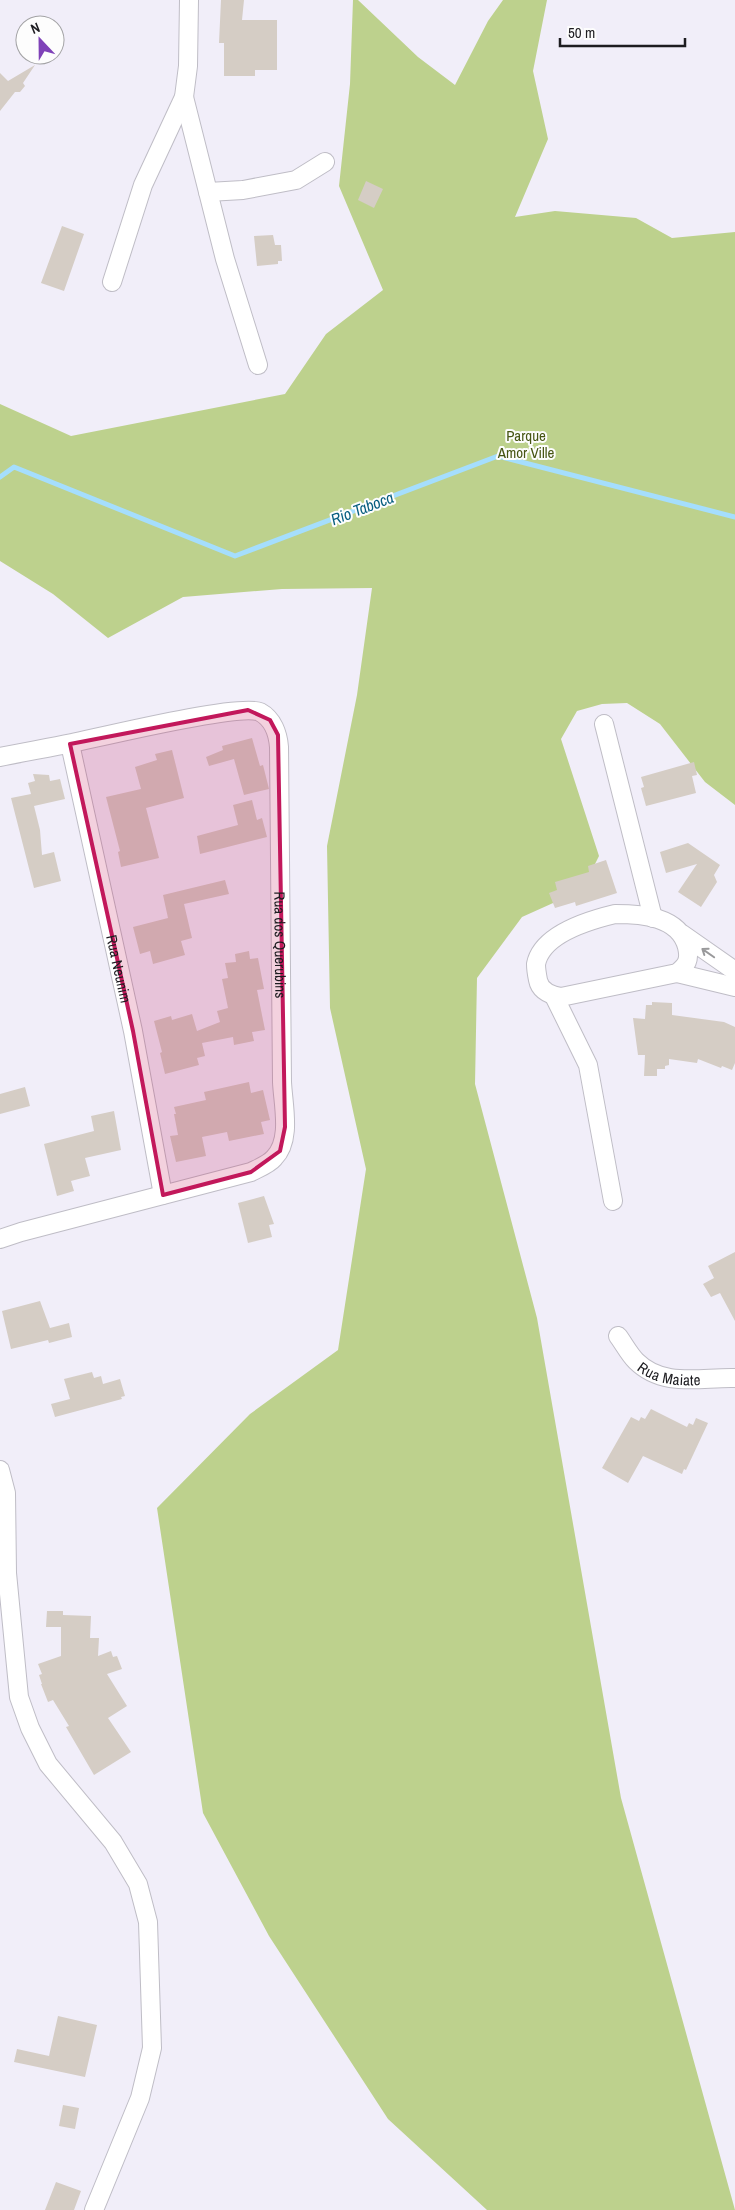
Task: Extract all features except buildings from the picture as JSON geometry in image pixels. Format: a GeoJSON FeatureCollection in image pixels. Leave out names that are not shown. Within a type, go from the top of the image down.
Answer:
{"type":"FeatureCollection","features":[{"type":"Feature","properties":{"kind":"street"},"geometry":{"type":"LineString","coordinates":[[112,282],[143,185],[184,97],[188,66],[189,0]]}},
{"type":"Feature","properties":{"kind":"street"},"geometry":{"type":"LineString","coordinates":[[184,97],[224,259],[258,365]]}},
{"type":"Feature","properties":{"kind":"street"},"geometry":{"type":"LineString","coordinates":[[208,192],[243,190],[296,180],[326,162]]}},
{"type":"Feature","properties":{"kind":"street","name":"Rua dos Querubins"},"geometry":{"type":"LineString","coordinates":[[0,757],[193,718],[248,710],[260,712],[270,720],[278,735],[282,1082],[285,1127],[280,1151],[273,1160],[251,1172],[20,1232],[0,1239]]}},
{"type":"Feature","properties":{"kind":"street"},"geometry":{"type":"LineString","coordinates":[[604,724],[653,918]]}},
{"type":"Feature","properties":{"kind":"street","name":"Rua Neunim"},"geometry":{"type":"LineString","coordinates":[[70,744],[133,1031],[163,1195]]}},
{"type":"Feature","properties":{"kind":"street"},"geometry":{"type":"LineString","coordinates":[[735,972],[667,922],[635,914],[615,914],[596,918],[561,933],[545,947],[536,964],[538,982],[543,990],[554,996],[561,997],[677,973],[735,987]]}},
{"type":"Feature","properties":{"kind":"street"},"geometry":{"type":"LineString","coordinates":[[677,973],[686,965],[689,959],[682,934]]}},
{"type":"Feature","properties":{"kind":"street"},"geometry":{"type":"LineString","coordinates":[[554,996],[588,1065],[614,1201]]}},
{"type":"Feature","properties":{"kind":"street","name":"Rua Maiate"},"geometry":{"type":"LineString","coordinates":[[618,1336],[635,1360],[653,1375],[676,1380],[735,1378]]}},
{"type":"Feature","properties":{"kind":"street"},"geometry":{"type":"LineString","coordinates":[[0,1470],[6,1493],[7,1573],[19,1697],[30,1728],[48,1764],[113,1842],[138,1884],[148,1922],[152,2048],[140,2098],[94,2210]]}},
{"type":"Feature","properties":{"kind":"highlighted area"},"geometry":{"type":"Polygon","coordinates":[[[248,710],[270,720],[278,735],[285,1127],[280,1151],[251,1172],[163,1195],[133,1031],[70,744],[248,710]]]}},
{"type":"Feature","properties":{"kind":"green space","name":"Parque Amor Ville"},"geometry":{"type":"Polygon","coordinates":[[[353,0],[358,0],[418,57],[455,85],[488,21],[503,0],[547,0],[533,71],[548,139],[515,217],[555,211],[636,218],[672,238],[735,232],[735,805],[705,782],[660,724],[627,703],[602,704],[577,711],[561,739],[599,856],[582,890],[522,917],[477,978],[475,1084],[537,1318],[621,1798],[735,2210],[487,2210],[388,2119],[269,1936],[203,1813],[157,1508],[250,1414],[338,1350],[366,1169],[330,1008],[327,846],[357,695],[372,588],[282,589],[183,597],[108,638],[53,594],[0,561],[0,404],[71,436],[285,394],[326,334],[383,290],[339,186],[350,84],[353,0]]]}},
{"type":"Feature","properties":{"kind":"waterway","name":"Rio Taboca"},"geometry":{"type":"LineString","coordinates":[[0,477],[14,467],[235,556],[498,456],[735,517]]}}]}
